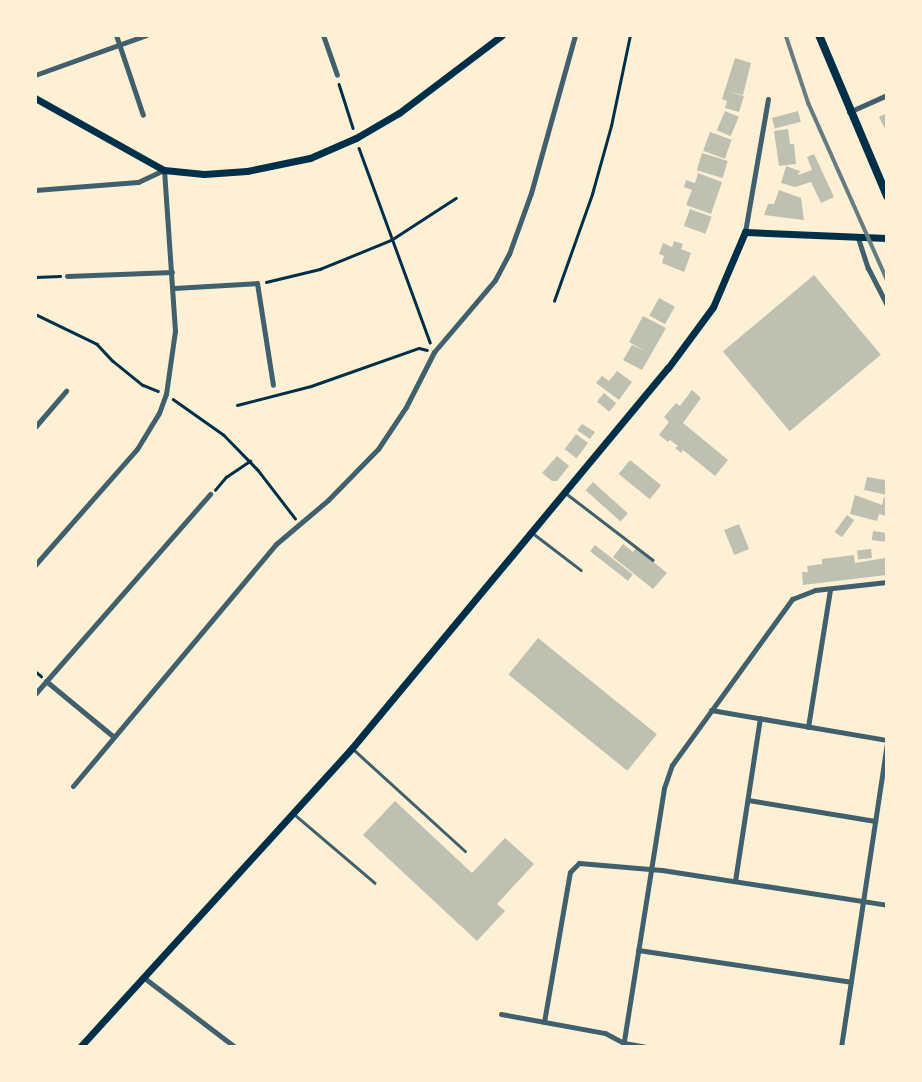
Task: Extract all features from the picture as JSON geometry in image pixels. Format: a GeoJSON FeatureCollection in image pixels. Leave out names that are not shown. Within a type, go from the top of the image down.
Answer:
{"type":"FeatureCollection","features":[{"type":"Feature","properties":{"kind":"main road"},"geometry":{"type":"LineString","coordinates":[[35,98],[103,139],[164,170],[204,174],[268,167],[310,158],[356,138],[399,113],[502,35]]}},
{"type":"Feature","properties":{"kind":"main road"},"geometry":{"type":"LineString","coordinates":[[819,35],[849,112],[887,196]]}},
{"type":"Feature","properties":{"kind":"main road"},"geometry":{"type":"LineString","coordinates":[[80,1047],[352,748],[699,328],[720,292],[745,232],[887,238]]}},
{"type":"Feature","properties":{"kind":"street"},"geometry":{"type":"LineString","coordinates":[[116,35],[143,115]]}},
{"type":"Feature","properties":{"kind":"street"},"geometry":{"type":"LineString","coordinates":[[35,75],[146,35]]}},
{"type":"Feature","properties":{"kind":"street"},"geometry":{"type":"LineString","coordinates":[[323,35],[337,75]]}},
{"type":"Feature","properties":{"kind":"street"},"geometry":{"type":"LineString","coordinates":[[72,786],[276,544],[328,500],[378,449],[406,407],[434,352],[495,280],[505,263],[550,131],[575,35]]}},
{"type":"Feature","properties":{"kind":"street"},"geometry":{"type":"LineString","coordinates":[[849,112],[887,95]]}},
{"type":"Feature","properties":{"kind":"street"},"geometry":{"type":"LineString","coordinates":[[745,232],[768,99]]}},
{"type":"Feature","properties":{"kind":"street"},"geometry":{"type":"LineString","coordinates":[[35,190],[138,182],[164,170],[174,288],[173,356],[166,394],[159,413],[137,449],[35,565]]}},
{"type":"Feature","properties":{"kind":"street"},"geometry":{"type":"LineString","coordinates":[[858,238],[867,268],[887,305]]}},
{"type":"Feature","properties":{"kind":"street"},"geometry":{"type":"LineString","coordinates":[[67,276],[172,271]]}},
{"type":"Feature","properties":{"kind":"street"},"geometry":{"type":"LineString","coordinates":[[174,288],[257,283],[273,385]]}},
{"type":"Feature","properties":{"kind":"street"},"geometry":{"type":"LineString","coordinates":[[35,427],[66,391]]}},
{"type":"Feature","properties":{"kind":"street"},"geometry":{"type":"LineString","coordinates":[[35,694],[210,494]]}},
{"type":"Feature","properties":{"kind":"street"},"geometry":{"type":"LineString","coordinates":[[623,1045],[668,773],[792,599],[807,592],[887,582]]}},
{"type":"Feature","properties":{"kind":"street"},"geometry":{"type":"LineString","coordinates":[[808,727],[830,589]]}},
{"type":"Feature","properties":{"kind":"street"},"geometry":{"type":"LineString","coordinates":[[46,681],[114,737]]}},
{"type":"Feature","properties":{"kind":"street"},"geometry":{"type":"LineString","coordinates":[[711,710],[887,742],[841,1047]]}},
{"type":"Feature","properties":{"kind":"street"},"geometry":{"type":"LineString","coordinates":[[735,881],[760,718]]}},
{"type":"Feature","properties":{"kind":"street"},"geometry":{"type":"LineString","coordinates":[[748,800],[875,821]]}},
{"type":"Feature","properties":{"kind":"street"},"geometry":{"type":"LineString","coordinates":[[544,1022],[570,872],[575,864],[735,881],[887,905]]}},
{"type":"Feature","properties":{"kind":"street"},"geometry":{"type":"LineString","coordinates":[[638,950],[851,982]]}},
{"type":"Feature","properties":{"kind":"street"},"geometry":{"type":"LineString","coordinates":[[142,976],[235,1047]]}},
{"type":"Feature","properties":{"kind":"street"},"geometry":{"type":"LineString","coordinates":[[501,1014],[605,1033],[623,1045],[647,1047]]}},
{"type":"Feature","properties":{"kind":"lane"},"geometry":{"type":"LineString","coordinates":[[564,492],[653,560]]}},
{"type":"Feature","properties":{"kind":"lane"},"geometry":{"type":"LineString","coordinates":[[531,532],[581,570]]}},
{"type":"Feature","properties":{"kind":"lane"},"geometry":{"type":"LineString","coordinates":[[352,748],[465,851]]}},
{"type":"Feature","properties":{"kind":"lane"},"geometry":{"type":"LineString","coordinates":[[294,814],[375,883]]}},
{"type":"Feature","properties":{"kind":"path"},"geometry":{"type":"LineString","coordinates":[[554,301],[605,148],[630,35]]}},
{"type":"Feature","properties":{"kind":"path"},"geometry":{"type":"LineString","coordinates":[[337,75],[391,240],[434,352]]}},
{"type":"Feature","properties":{"kind":"path"},"geometry":{"type":"LineString","coordinates":[[257,283],[320,269],[391,240],[456,198]]}},
{"type":"Feature","properties":{"kind":"path"},"geometry":{"type":"LineString","coordinates":[[35,277],[67,276]]}},
{"type":"Feature","properties":{"kind":"path"},"geometry":{"type":"LineString","coordinates":[[35,314],[97,344],[113,361],[144,384],[166,394],[224,435],[250,461],[298,523]]}},
{"type":"Feature","properties":{"kind":"path"},"geometry":{"type":"LineString","coordinates":[[237,405],[311,386],[419,348],[434,352]]}},
{"type":"Feature","properties":{"kind":"path"},"geometry":{"type":"LineString","coordinates":[[210,494],[226,477],[250,461]]}},
{"type":"Feature","properties":{"kind":"building"},"geometry":{"type":"Polygon","coordinates":[[[735,58],[751,63],[743,95],[729,92],[744,96],[739,112],[725,108],[727,101],[722,99],[735,58]]]}},
{"type":"Feature","properties":{"kind":"building"},"geometry":{"type":"Polygon","coordinates":[[[725,111],[739,117],[731,136],[717,130],[725,111]]]}},
{"type":"Feature","properties":{"kind":"building"},"geometry":{"type":"Polygon","coordinates":[[[798,111],[801,122],[775,129],[772,118],[798,111]]]}},
{"type":"Feature","properties":{"kind":"building"},"geometry":{"type":"Polygon","coordinates":[[[887,113],[887,133],[879,117],[887,113]]]}},
{"type":"Feature","properties":{"kind":"building"},"geometry":{"type":"Polygon","coordinates":[[[788,129],[790,144],[794,144],[796,164],[779,166],[774,131],[788,129]]]}},
{"type":"Feature","properties":{"kind":"building"},"geometry":{"type":"Polygon","coordinates":[[[710,132],[732,140],[725,159],[703,151],[710,132]]]}},
{"type":"Feature","properties":{"kind":"building"},"geometry":{"type":"Polygon","coordinates":[[[702,153],[728,161],[723,178],[697,170],[702,153]]]}},
{"type":"Feature","properties":{"kind":"building"},"geometry":{"type":"Polygon","coordinates":[[[814,154],[834,197],[821,203],[811,182],[795,187],[781,183],[786,166],[800,171],[798,175],[812,170],[807,157],[814,154]]]}},
{"type":"Feature","properties":{"kind":"building"},"geometry":{"type":"Polygon","coordinates":[[[698,173],[722,182],[711,214],[686,205],[692,190],[684,187],[686,180],[695,183],[698,173]]]}},
{"type":"Feature","properties":{"kind":"building"},"geometry":{"type":"Polygon","coordinates":[[[779,190],[801,198],[804,220],[764,215],[768,204],[774,204],[779,190]]]}},
{"type":"Feature","properties":{"kind":"building"},"geometry":{"type":"Polygon","coordinates":[[[690,209],[712,217],[705,234],[684,226],[690,209]]]}},
{"type":"Feature","properties":{"kind":"building"},"geometry":{"type":"Polygon","coordinates":[[[674,241],[683,244],[681,249],[691,253],[684,272],[662,263],[664,256],[659,254],[663,243],[672,247],[674,241]]]}},
{"type":"Feature","properties":{"kind":"building"},"geometry":{"type":"Polygon","coordinates":[[[814,275],[881,355],[790,431],[723,351],[814,275]]]}},
{"type":"Feature","properties":{"kind":"building"},"geometry":{"type":"Polygon","coordinates":[[[659,298],[675,307],[665,324],[649,315],[659,298]]]}},
{"type":"Feature","properties":{"kind":"building"},"geometry":{"type":"Polygon","coordinates":[[[643,316],[666,328],[642,370],[623,360],[632,345],[645,351],[629,342],[643,316]]]}},
{"type":"Feature","properties":{"kind":"building"},"geometry":{"type":"Polygon","coordinates":[[[617,371],[632,382],[619,400],[596,383],[602,376],[609,381],[617,371]]]}},
{"type":"Feature","properties":{"kind":"building"},"geometry":{"type":"Polygon","coordinates":[[[692,390],[701,398],[683,423],[728,460],[715,476],[683,450],[681,453],[675,448],[678,446],[670,440],[668,442],[659,435],[669,422],[664,417],[676,403],[680,406],[692,390]]]}},
{"type":"Feature","properties":{"kind":"building"},"geometry":{"type":"Polygon","coordinates":[[[604,393],[616,403],[609,412],[597,401],[604,393]]]}},
{"type":"Feature","properties":{"kind":"building"},"geometry":{"type":"Polygon","coordinates":[[[582,424],[595,432],[590,439],[577,430],[582,424]]]}},
{"type":"Feature","properties":{"kind":"building"},"geometry":{"type":"Polygon","coordinates":[[[576,434],[588,443],[577,458],[565,449],[576,434]]]}},
{"type":"Feature","properties":{"kind":"building"},"geometry":{"type":"Polygon","coordinates":[[[557,456],[569,466],[557,481],[552,481],[542,473],[557,456]]]}},
{"type":"Feature","properties":{"kind":"building"},"geometry":{"type":"Polygon","coordinates":[[[630,460],[661,485],[650,499],[619,474],[630,460]]]}},
{"type":"Feature","properties":{"kind":"building"},"geometry":{"type":"Polygon","coordinates":[[[887,475],[887,495],[864,490],[867,477],[885,480],[887,475]]]}},
{"type":"Feature","properties":{"kind":"building"},"geometry":{"type":"Polygon","coordinates":[[[593,482],[628,513],[621,522],[586,490],[593,482]]]}},
{"type":"Feature","properties":{"kind":"building"},"geometry":{"type":"Polygon","coordinates":[[[855,495],[882,505],[884,497],[887,498],[887,516],[879,514],[877,521],[850,514],[855,495]]]}},
{"type":"Feature","properties":{"kind":"building"},"geometry":{"type":"Polygon","coordinates":[[[847,515],[854,520],[842,537],[835,532],[847,515]]]}},
{"type":"Feature","properties":{"kind":"building"},"geometry":{"type":"Polygon","coordinates":[[[739,524],[749,549],[734,555],[724,530],[739,524]]]}},
{"type":"Feature","properties":{"kind":"building"},"geometry":{"type":"Polygon","coordinates":[[[873,531],[887,533],[886,542],[872,540],[873,531]]]}},
{"type":"Feature","properties":{"kind":"building"},"geometry":{"type":"Polygon","coordinates":[[[623,544],[633,552],[636,548],[667,573],[653,589],[613,557],[623,544]]]}},
{"type":"Feature","properties":{"kind":"building"},"geometry":{"type":"Polygon","coordinates":[[[595,545],[633,575],[628,581],[590,551],[595,545]]]}},
{"type":"Feature","properties":{"kind":"building"},"geometry":{"type":"Polygon","coordinates":[[[871,549],[872,558],[858,559],[857,550],[871,549]]]}},
{"type":"Feature","properties":{"kind":"building"},"geometry":{"type":"Polygon","coordinates":[[[854,555],[855,563],[885,558],[886,575],[803,585],[802,572],[808,572],[807,566],[822,564],[822,559],[854,555]]]}},
{"type":"Feature","properties":{"kind":"building"},"geometry":{"type":"Polygon","coordinates":[[[538,638],[657,734],[627,771],[508,675],[538,638]]]}},
{"type":"Feature","properties":{"kind":"building"},"geometry":{"type":"Polygon","coordinates":[[[395,801],[472,873],[505,838],[534,864],[497,904],[505,911],[477,941],[363,835],[395,801]]]}},
{"type":"Feature","properties":{"kind":"railway"},"geometry":{"type":"LineString","coordinates":[[786,35],[809,104],[887,279]]}}]}
